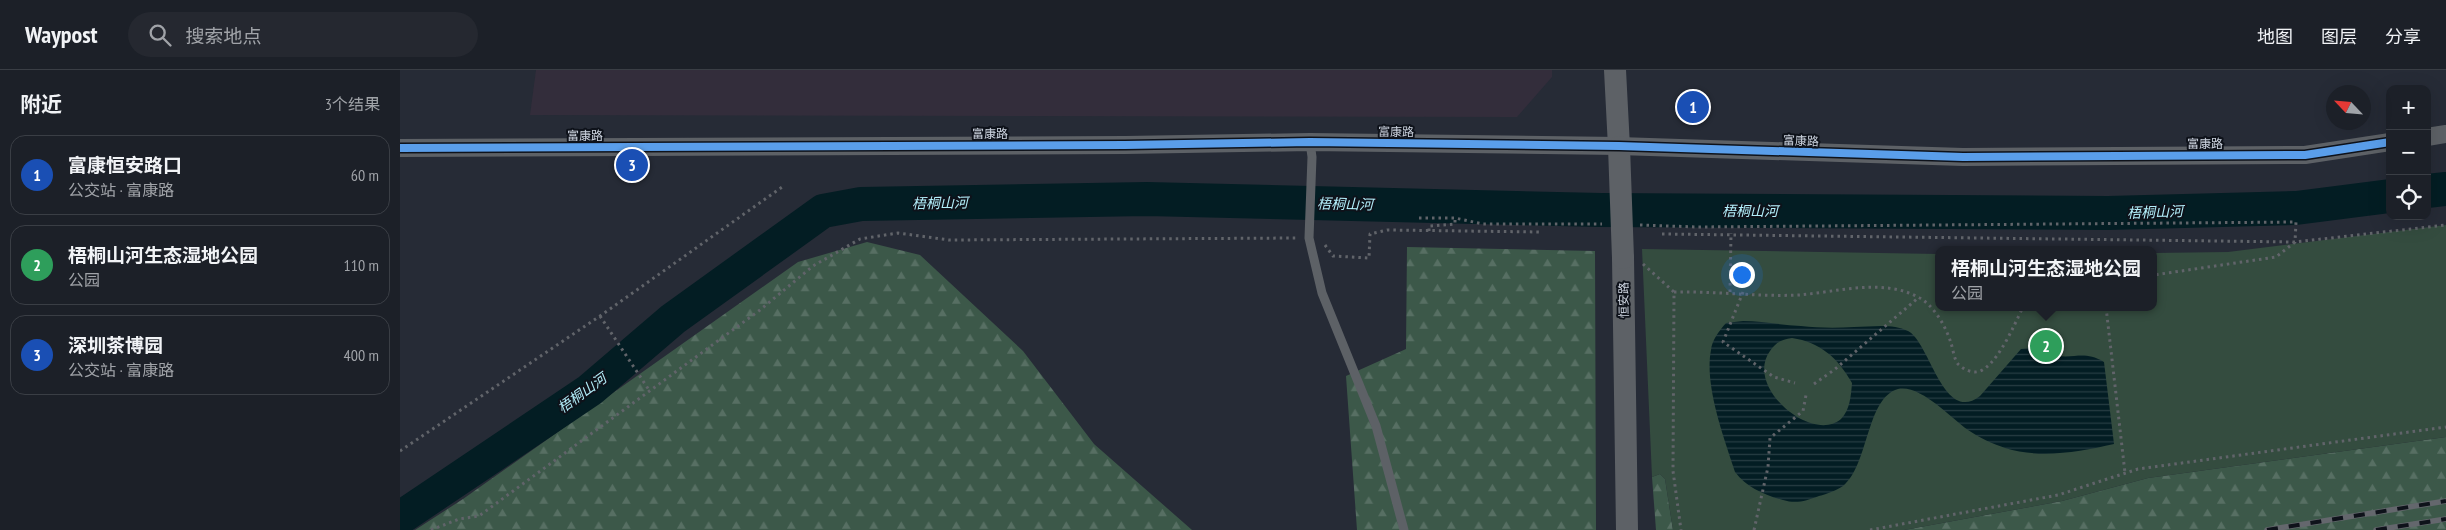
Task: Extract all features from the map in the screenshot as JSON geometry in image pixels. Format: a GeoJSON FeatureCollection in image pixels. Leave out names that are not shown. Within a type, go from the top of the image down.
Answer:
{"type":"FeatureCollection","features":[{"type":"Feature","properties":{"kind":"street","name":"恒安路"},"geometry":{"type":"LineString","coordinates":[[1615,70],[1622,258],[1627,530]]}},
{"type":"Feature","properties":{"kind":"street"},"geometry":{"type":"LineString","coordinates":[[2431,136],[2446,134]]}},
{"type":"Feature","properties":{"kind":"street","name":"富康路"},"geometry":{"type":"LineString","coordinates":[[400,148],[1125,145],[1311,150],[1619,147],[1963,157],[2305,155],[2386,143]]}},
{"type":"Feature","properties":{"kind":"lane"},"geometry":{"type":"LineString","coordinates":[[1311,150],[1310,238],[1322,293],[1376,426],[1404,530]]}},
{"type":"Feature","properties":{"kind":"path"},"geometry":{"type":"LineString","coordinates":[[400,450],[600,316],[785,185]]}},
{"type":"Feature","properties":{"kind":"path"},"geometry":{"type":"LineString","coordinates":[[1419,218],[1455,218],[1483,224],[1604,224]]}},
{"type":"Feature","properties":{"kind":"path"},"geometry":{"type":"LineString","coordinates":[[1428,230],[1429,226],[1455,224],[1455,218]]}},
{"type":"Feature","properties":{"kind":"path"},"geometry":{"type":"LineString","coordinates":[[1632,224],[1697,227],[2296,222],[2295,242]]}},
{"type":"Feature","properties":{"kind":"path"},"geometry":{"type":"LineString","coordinates":[[1662,234],[2295,242],[2446,225]]}},
{"type":"Feature","properties":{"kind":"path"},"geometry":{"type":"LineString","coordinates":[[1697,227],[1701,234]]}},
{"type":"Feature","properties":{"kind":"path"},"geometry":{"type":"LineString","coordinates":[[1333,256],[1369,258],[1370,234],[1387,230],[1541,232]]}},
{"type":"Feature","properties":{"kind":"path"},"geometry":{"type":"LineString","coordinates":[[430,530],[459,519],[479,516],[760,310],[813,266],[860,239],[898,233],[949,240],[1310,238]]}},
{"type":"Feature","properties":{"kind":"path"},"geometry":{"type":"LineString","coordinates":[[1730,292],[1731,234]]}},
{"type":"Feature","properties":{"kind":"path"},"geometry":{"type":"LineString","coordinates":[[2157,275],[2276,256],[2295,242]]}},
{"type":"Feature","properties":{"kind":"path"},"geometry":{"type":"LineString","coordinates":[[1622,258],[1636,258],[1674,292],[1743,292],[1798,295],[1871,288],[1891,289],[1918,297],[1938,317],[1948,336],[1957,363],[1964,369],[1975,372],[1983,370],[1991,363],[2004,346],[2021,311]]}},
{"type":"Feature","properties":{"kind":"path"},"geometry":{"type":"LineString","coordinates":[[1674,292],[1673,471],[1681,530]]}},
{"type":"Feature","properties":{"kind":"path"},"geometry":{"type":"LineString","coordinates":[[1743,292],[1723,342],[1774,377],[1795,384]]}},
{"type":"Feature","properties":{"kind":"path"},"geometry":{"type":"LineString","coordinates":[[1814,384],[1834,370],[1918,297]]}},
{"type":"Feature","properties":{"kind":"path"},"geometry":{"type":"LineString","coordinates":[[2106,311],[2125,473]]}},
{"type":"Feature","properties":{"kind":"path"},"geometry":{"type":"LineString","coordinates":[[600,316],[650,390]]}},
{"type":"Feature","properties":{"kind":"path"},"geometry":{"type":"LineString","coordinates":[[1754,530],[1768,467],[1770,438],[1803,411],[1806,395]]}},
{"type":"Feature","properties":{"kind":"path"},"geometry":{"type":"LineString","coordinates":[[1870,530],[2058,495],[2138,469],[2446,428]]}},
{"type":"Feature","properties":{"kind":"shaded area"},"geometry":{"type":"Polygon","coordinates":[[[536,70],[1552,70],[1552,77],[1517,117],[530,115],[536,70]]]}},
{"type":"Feature","properties":{"kind":"shaded area"},"geometry":{"type":"Polygon","coordinates":[[[2446,225],[2446,437],[2148,478],[2062,501],[1904,530],[1673,530],[1665,479],[1660,474],[1652,477],[1642,249],[1935,254],[1935,311],[2157,311],[2157,253],[2228,252],[2446,225]]]}},
{"type":"Feature","properties":{"kind":"shaded area"},"geometry":{"type":"Polygon","coordinates":[[[1750,321],[1814,327],[1881,326],[1902,329],[1908,331],[1916,338],[1947,391],[1956,400],[1967,402],[1980,396],[2021,349],[2037,349],[2058,356],[2091,357],[2104,362],[2114,444],[2087,450],[2046,454],[2005,448],[1972,433],[1935,403],[1916,392],[1898,389],[1888,395],[1880,405],[1873,418],[1858,463],[1852,476],[1843,486],[1829,493],[1801,501],[1792,502],[1776,498],[1750,486],[1735,472],[1716,411],[1710,379],[1711,350],[1718,332],[1726,323],[1750,321]],[[1792,338],[1774,345],[1764,365],[1766,380],[1773,395],[1785,408],[1799,418],[1814,424],[1829,425],[1841,419],[1844,415],[1850,402],[1852,383],[1834,359],[1820,347],[1792,338]]]}},
{"type":"Feature","properties":{"kind":"green space"},"geometry":{"type":"Polygon","coordinates":[[[867,242],[920,255],[1023,351],[1094,444],[1192,530],[415,530],[463,499],[798,262],[867,242]]]}},
{"type":"Feature","properties":{"kind":"green space"},"geometry":{"type":"Polygon","coordinates":[[[1407,247],[1595,251],[1596,530],[1357,530],[1346,376],[1406,349],[1407,247]]]}},
{"type":"Feature","properties":{"kind":"green space"},"geometry":{"type":"Polygon","coordinates":[[[2446,437],[2446,530],[1904,530],[2062,501],[2148,478],[2446,437]]]}},
{"type":"Feature","properties":{"kind":"green space"},"geometry":{"type":"Polygon","coordinates":[[[1660,474],[1665,479],[1673,530],[1656,530],[1652,477],[1660,474]]]}},
{"type":"Feature","properties":{"kind":"waterway","name":"梧桐山河"},"geometry":{"type":"LineString","coordinates":[[2431,191],[2446,189]]}},
{"type":"Feature","properties":{"kind":"waterway","name":"梧桐山河"},"geometry":{"type":"LineString","coordinates":[[400,518],[590,390],[673,319],[823,211],[861,204],[1147,199],[1601,210],[2108,213],[2296,208],[2386,197]]}},
{"type":"Feature","properties":{"kind":"railway"},"geometry":{"type":"LineString","coordinates":[[2267,530],[2446,501]]}},
{"type":"Feature","properties":{"kind":"railway"},"geometry":{"type":"LineString","coordinates":[[2376,530],[2446,519]]}},
{"type":"Feature","properties":{"kind":"cycle path"},"geometry":{"type":"LineString","coordinates":[[400,148],[1125,145],[1310,142],[1619,146],[1963,157],[2305,155],[2386,143]]}},
{"type":"Feature","properties":{"kind":"place","name":"富康恒安路口"},"geometry":{"type":"Point","coordinates":[1693,107]}},
{"type":"Feature","properties":{"kind":"place","name":"深圳茶博园"},"geometry":{"type":"Point","coordinates":[632,165]}},
{"type":"Feature","properties":{"kind":"place","name":"梧桐山河生态湿地公园"},"geometry":{"type":"Point","coordinates":[2046,346]}}]}
